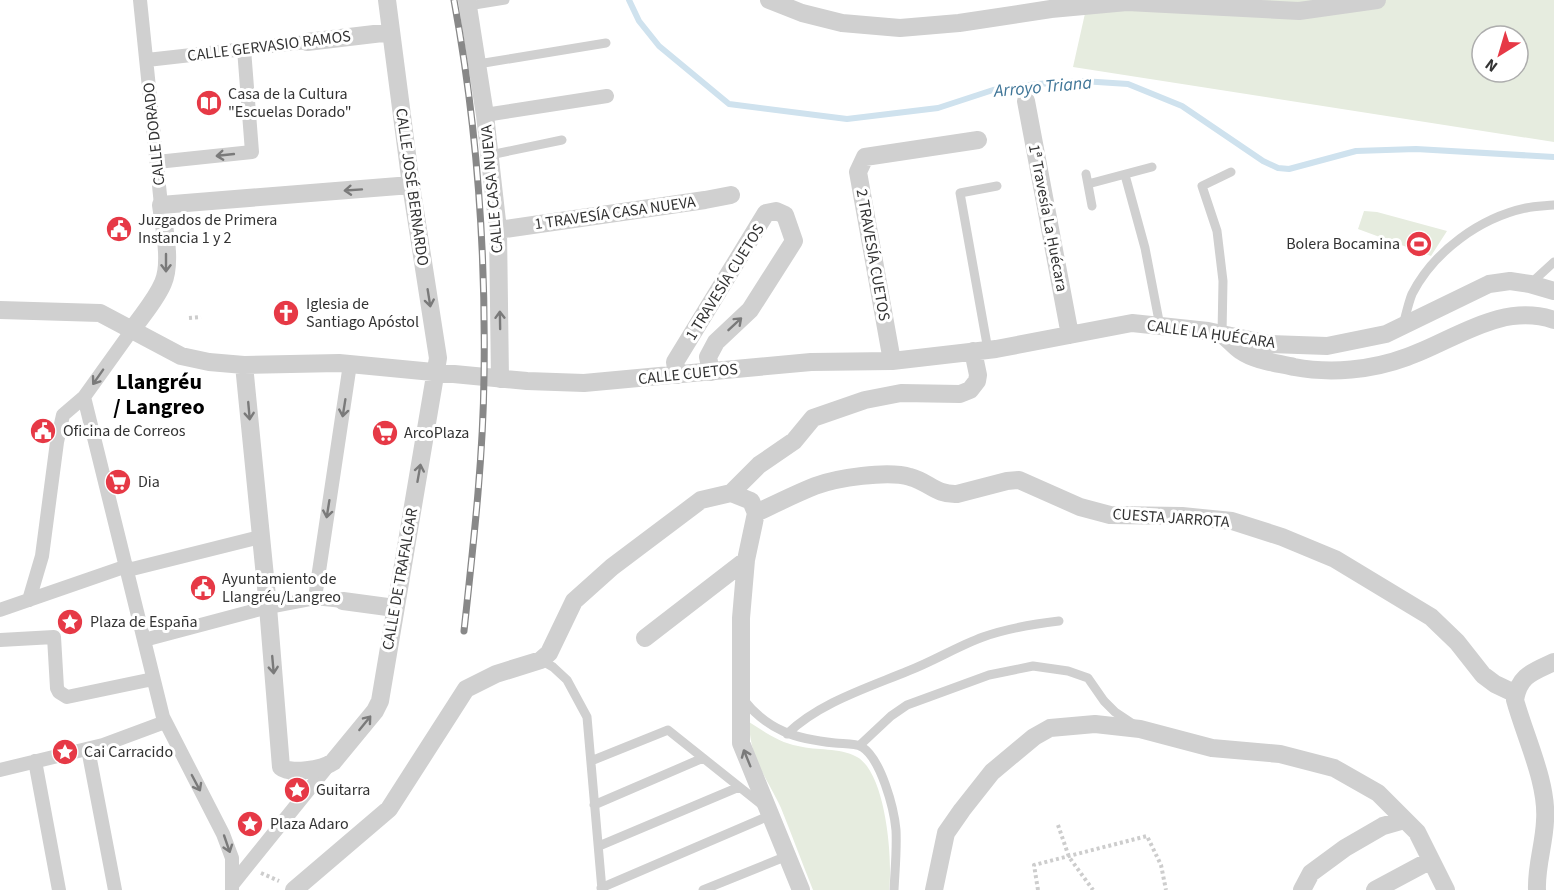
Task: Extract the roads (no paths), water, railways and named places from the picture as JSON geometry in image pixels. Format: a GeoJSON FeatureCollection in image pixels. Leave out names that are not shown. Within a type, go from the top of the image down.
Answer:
{"type":"FeatureCollection","features":[{"type":"Feature","properties":{"kind":"street","name":"CALLE DORADO"},"geometry":{"type":"LineString","coordinates":[[132,330],[162,286],[166,277],[167,265],[141,0]]}},
{"type":"Feature","properties":{"kind":"street","name":"CALLE JOSÉ BERNARDO"},"geometry":{"type":"LineString","coordinates":[[387,0],[411,185],[438,358],[437,373]]}},
{"type":"Feature","properties":{"kind":"street"},"geometry":{"type":"LineString","coordinates":[[769,0],[802,13],[842,23],[900,28],[1126,2],[1299,11],[1377,0]]}},
{"type":"Feature","properties":{"kind":"street","name":"CALLE CASA NUEVA"},"geometry":{"type":"LineString","coordinates":[[467,3],[478,64],[498,230],[492,378]]}},
{"type":"Feature","properties":{"kind":"street","name":"CALLE GERVASIO RAMOS"},"geometry":{"type":"LineString","coordinates":[[147,60],[391,32]]}},
{"type":"Feature","properties":{"kind":"street"},"geometry":{"type":"LineString","coordinates":[[157,162],[252,152],[244,49]]}},
{"type":"Feature","properties":{"kind":"street"},"geometry":{"type":"LineString","coordinates":[[485,116],[607,96]]}},
{"type":"Feature","properties":{"kind":"street","name":"1ª Travesía La Ḥuécara"},"geometry":{"type":"LineString","coordinates":[[1026,101],[1070,335]]}},
{"type":"Feature","properties":{"kind":"street","name":"2 TRAVESÍA CUETOS"},"geometry":{"type":"LineString","coordinates":[[892,361],[858,172],[865,157],[978,140]]}},
{"type":"Feature","properties":{"kind":"street"},"geometry":{"type":"LineString","coordinates":[[161,205],[411,185]]}},
{"type":"Feature","properties":{"kind":"street","name":"1 TRAVESÍA CASA NUEVA"},"geometry":{"type":"LineString","coordinates":[[498,230],[731,195]]}},
{"type":"Feature","properties":{"kind":"street","name":"1 TRAVESÍA CUETOS"},"geometry":{"type":"LineString","coordinates":[[677,375],[675,362],[766,213],[776,211],[785,215],[794,241],[750,310],[716,342],[708,357],[711,372]]}},
{"type":"Feature","properties":{"kind":"street","name":"CALLE LA ḤUÉCARA"},"geometry":{"type":"LineString","coordinates":[[892,361],[980,351],[1132,323],[1222,334],[1268,344],[1327,346],[1386,334],[1489,284],[1510,281],[1554,291]]}},
{"type":"Feature","properties":{"kind":"street","name":"CALLE CUETOS"},"geometry":{"type":"LineString","coordinates":[[0,310],[100,314],[181,356],[209,362],[244,365],[351,364],[492,378],[598,383],[811,362],[892,361]]}},
{"type":"Feature","properties":{"kind":"street"},"geometry":{"type":"LineString","coordinates":[[1222,334],[1242,352],[1272,362],[1314,370],[1358,369],[1407,357],[1495,319],[1519,314],[1554,320]]}},
{"type":"Feature","properties":{"kind":"street"},"geometry":{"type":"LineString","coordinates":[[29,600],[42,556],[57,442],[63,415],[84,397],[132,330]]}},
{"type":"Feature","properties":{"kind":"street"},"geometry":{"type":"LineString","coordinates":[[731,494],[759,465],[794,441],[813,418],[874,398],[901,393],[960,394],[970,390],[978,381],[980,351]]}},
{"type":"Feature","properties":{"kind":"street"},"geometry":{"type":"LineString","coordinates":[[315,598],[351,364]]}},
{"type":"Feature","properties":{"kind":"street"},"geometry":{"type":"LineString","coordinates":[[244,365],[281,767],[289,772],[327,767]]}},
{"type":"Feature","properties":{"kind":"street","name":"CALLE DE TRAFALGAR"},"geometry":{"type":"LineString","coordinates":[[327,767],[375,711],[380,701],[437,373]]}},
{"type":"Feature","properties":{"kind":"street"},"geometry":{"type":"LineString","coordinates":[[84,397],[164,720],[223,834],[231,858],[232,887]]}},
{"type":"Feature","properties":{"kind":"street","name":"CUESTA JARROTA"},"geometry":{"type":"LineString","coordinates":[[756,513],[816,486],[885,474],[911,477],[940,492],[949,494],[1018,480],[1080,507],[1110,515],[1182,516],[1232,521],[1282,537],[1335,559],[1391,592],[1431,617],[1457,642],[1483,675],[1495,684],[1516,694]]}},
{"type":"Feature","properties":{"kind":"street"},"geometry":{"type":"LineString","coordinates":[[295,890],[389,809],[466,689],[496,674],[541,660],[549,653],[574,601],[612,567],[701,500],[731,494],[751,501],[756,513],[746,560],[741,618],[741,743],[801,890]]}},
{"type":"Feature","properties":{"kind":"street"},"geometry":{"type":"LineString","coordinates":[[0,610],[127,565],[260,537]]}},
{"type":"Feature","properties":{"kind":"street"},"geometry":{"type":"LineString","coordinates":[[645,638],[746,560]]}},
{"type":"Feature","properties":{"kind":"street"},"geometry":{"type":"LineString","coordinates":[[144,640],[268,607],[315,598],[395,608]]}},
{"type":"Feature","properties":{"kind":"street"},"geometry":{"type":"LineString","coordinates":[[0,640],[54,637],[57,688],[67,697],[154,681]]}},
{"type":"Feature","properties":{"kind":"street"},"geometry":{"type":"LineString","coordinates":[[1537,890],[1537,872],[1546,820],[1543,787],[1515,700],[1516,688],[1528,675],[1554,662]]}},
{"type":"Feature","properties":{"kind":"street"},"geometry":{"type":"LineString","coordinates":[[0,770],[103,745],[164,720]]}},
{"type":"Feature","properties":{"kind":"street"},"geometry":{"type":"LineString","coordinates":[[934,890],[946,833],[992,772],[1034,737],[1050,728],[1095,724],[1140,729],[1212,748],[1280,754],[1334,768],[1378,793],[1417,832],[1446,890]]}},
{"type":"Feature","properties":{"kind":"street"},"geometry":{"type":"LineString","coordinates":[[88,749],[115,890]]}},
{"type":"Feature","properties":{"kind":"street"},"geometry":{"type":"LineString","coordinates":[[35,761],[59,890]]}},
{"type":"Feature","properties":{"kind":"street"},"geometry":{"type":"LineString","coordinates":[[232,887],[327,767]]}},
{"type":"Feature","properties":{"kind":"street"},"geometry":{"type":"LineString","coordinates":[[1302,890],[1311,873],[1345,848],[1383,826],[1404,820]]}},
{"type":"Feature","properties":{"kind":"street"},"geometry":{"type":"LineString","coordinates":[[1375,890],[1431,860]]}},
{"type":"Feature","properties":{"kind":"lane"},"geometry":{"type":"LineString","coordinates":[[467,3],[505,0]]}},
{"type":"Feature","properties":{"kind":"lane"},"geometry":{"type":"LineString","coordinates":[[478,64],[606,43]]}},
{"type":"Feature","properties":{"kind":"lane"},"geometry":{"type":"LineString","coordinates":[[490,155],[562,140]]}},
{"type":"Feature","properties":{"kind":"lane"},"geometry":{"type":"LineString","coordinates":[[1088,184],[1152,167]]}},
{"type":"Feature","properties":{"kind":"lane"},"geometry":{"type":"LineString","coordinates":[[1222,334],[1223,281],[1217,231],[1202,186],[1231,172]]}},
{"type":"Feature","properties":{"kind":"lane"},"geometry":{"type":"LineString","coordinates":[[1086,174],[1092,206]]}},
{"type":"Feature","properties":{"kind":"lane"},"geometry":{"type":"LineString","coordinates":[[1125,175],[1145,248],[1160,326]]}},
{"type":"Feature","properties":{"kind":"lane"},"geometry":{"type":"LineString","coordinates":[[980,351],[960,193],[998,186]]}},
{"type":"Feature","properties":{"kind":"lane"},"geometry":{"type":"LineString","coordinates":[[1403,326],[1412,295],[1429,269],[1449,248],[1475,228],[1500,217],[1527,207],[1554,205]]}},
{"type":"Feature","properties":{"kind":"lane"},"geometry":{"type":"LineString","coordinates":[[1530,284],[1554,262]]}},
{"type":"Feature","properties":{"kind":"lane"},"geometry":{"type":"LineString","coordinates":[[787,734],[798,724],[875,683],[909,671],[982,637],[1016,627],[1059,621]]}},
{"type":"Feature","properties":{"kind":"lane"},"geometry":{"type":"LineString","coordinates":[[541,660],[567,680],[587,717],[602,889],[770,812],[668,730],[591,761]]}},
{"type":"Feature","properties":{"kind":"lane"},"geometry":{"type":"LineString","coordinates":[[860,745],[891,716],[907,705],[989,675],[1033,666],[1068,671],[1088,678],[1115,712],[1140,729]]}},
{"type":"Feature","properties":{"kind":"lane"},"geometry":{"type":"LineString","coordinates":[[742,697],[758,715],[787,734],[810,741],[860,745],[873,756],[887,789],[896,829],[894,890]]}},
{"type":"Feature","properties":{"kind":"lane"},"geometry":{"type":"LineString","coordinates":[[594,804],[703,758]]}},
{"type":"Feature","properties":{"kind":"lane"},"geometry":{"type":"LineString","coordinates":[[598,846],[739,787]]}},
{"type":"Feature","properties":{"kind":"lane"},"geometry":{"type":"LineString","coordinates":[[703,890],[787,856]]}},
{"type":"Feature","properties":{"kind":"waterway","name":"Arroyo Triana"},"geometry":{"type":"LineString","coordinates":[[629,0],[639,21],[659,46],[729,104],[847,119],[938,108],[993,90],[1082,81],[1128,84],[1182,106],[1263,161],[1278,168],[1289,169],[1356,151],[1416,149],[1554,157]]}},
{"type":"Feature","properties":{"kind":"railway"},"geometry":{"type":"LineString","coordinates":[[454,0],[474,141],[481,235],[484,329],[480,473],[464,631]]}},
{"type":"Feature","properties":{"kind":"place","name":"Casa de la Cultura \"Escuelas Dorado\""},"geometry":{"type":"Point","coordinates":[209,103]}},
{"type":"Feature","properties":{"kind":"place","name":"Juzgados de Primera Instancia 1 y 2"},"geometry":{"type":"Point","coordinates":[119,229]}},
{"type":"Feature","properties":{"kind":"place","name":"Bolera Bocamina"},"geometry":{"type":"Point","coordinates":[1419,244]}},
{"type":"Feature","properties":{"kind":"place","name":"Iglesia de Santiago Apóstol"},"geometry":{"type":"Point","coordinates":[286,313]}},
{"type":"Feature","properties":{"kind":"place","name":"Oficina de Correos"},"geometry":{"type":"Point","coordinates":[43,431]}},
{"type":"Feature","properties":{"kind":"place","name":"ArcoPlaza"},"geometry":{"type":"Point","coordinates":[385,433]}},
{"type":"Feature","properties":{"kind":"place","name":"Dia"},"geometry":{"type":"Point","coordinates":[118,482]}},
{"type":"Feature","properties":{"kind":"place","name":"Ayuntamiento de Llangréu/Langreo"},"geometry":{"type":"Point","coordinates":[203,588]}},
{"type":"Feature","properties":{"kind":"place","name":"Plaza de España"},"geometry":{"type":"Point","coordinates":[70,622]}},
{"type":"Feature","properties":{"kind":"place","name":"Cai Carracido"},"geometry":{"type":"Point","coordinates":[65,752]}},
{"type":"Feature","properties":{"kind":"place","name":"Guitarra"},"geometry":{"type":"Point","coordinates":[297,790]}},
{"type":"Feature","properties":{"kind":"place","name":"Plaza Adaro"},"geometry":{"type":"Point","coordinates":[250,824]}},
{"type":"Feature","properties":{"kind":"district","name":"Llangréu / Langreo"},"geometry":{"type":"Point","coordinates":[159,394]}}]}
